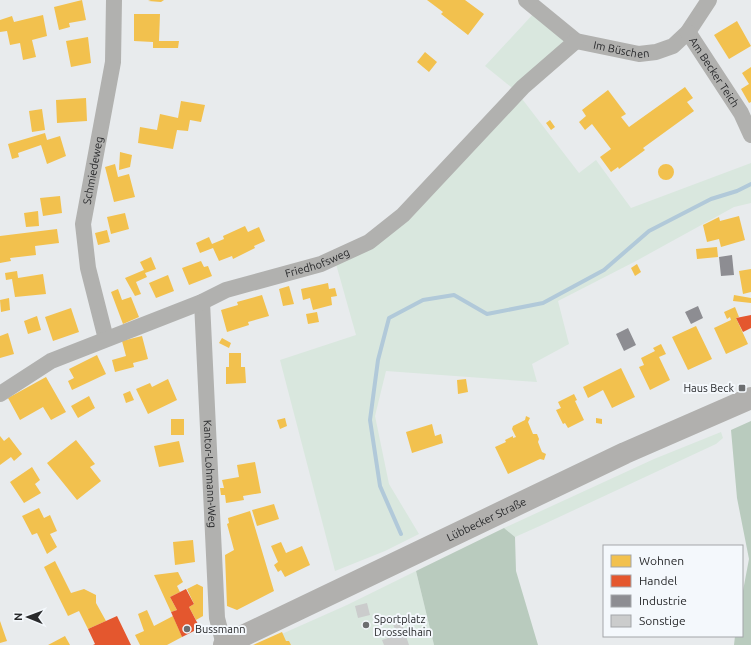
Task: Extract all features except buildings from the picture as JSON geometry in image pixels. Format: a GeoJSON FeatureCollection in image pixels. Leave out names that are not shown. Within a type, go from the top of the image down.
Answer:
{"type":"FeatureCollection","features":[{"type":"Feature","properties":{"kind":"main road","name":"Lübbecker Straße"},"geometry":{"type":"LineString","coordinates":[[224,645],[625,453],[751,398]]}},
{"type":"Feature","properties":{"kind":"street","name":"Schmiedeweg"},"geometry":{"type":"LineString","coordinates":[[106,339],[88,268],[83,224],[113,62],[114,0]]}},
{"type":"Feature","properties":{"kind":"street","name":"Im Büschen"},"geometry":{"type":"LineString","coordinates":[[526,0],[576,41],[639,54],[656,52],[673,46],[688,32],[709,0]]}},
{"type":"Feature","properties":{"kind":"street","name":"Am Becker Teich"},"geometry":{"type":"LineString","coordinates":[[688,32],[741,113],[751,135]]}},
{"type":"Feature","properties":{"kind":"street","name":"Friedhofsweg"},"geometry":{"type":"LineString","coordinates":[[0,394],[51,361],[202,302],[226,290],[321,264],[369,242],[403,215],[523,87],[576,41]]}},
{"type":"Feature","properties":{"kind":"street","name":"Kantor-Lohmann-Weg"},"geometry":{"type":"LineString","coordinates":[[202,302],[217,618],[224,645]]}},
{"type":"Feature","properties":{"kind":"shaded area"},"geometry":{"type":"Polygon","coordinates":[[[535,12],[572,42],[516,91],[485,66],[535,12]]]}},
{"type":"Feature","properties":{"kind":"shaded area"},"geometry":{"type":"Polygon","coordinates":[[[516,91],[579,173],[596,160],[631,208],[751,163],[751,203],[734,207],[636,261],[558,301],[569,344],[532,364],[537,382],[386,371],[375,416],[389,484],[419,534],[385,551],[335,571],[280,360],[356,335],[336,264],[354,256],[516,91]]]}},
{"type":"Feature","properties":{"kind":"shaded area"},"geometry":{"type":"Polygon","coordinates":[[[721,432],[723,438],[716,444],[515,537],[504,528],[654,459],[721,432]]]}},
{"type":"Feature","properties":{"kind":"shaded area","name":"Sportplatz Drosselhain"},"geometry":{"type":"Polygon","coordinates":[[[416,571],[434,645],[257,645],[347,605],[416,571]]]}},
{"type":"Feature","properties":{"kind":"green space"},"geometry":{"type":"Polygon","coordinates":[[[751,421],[751,645],[734,645],[735,637],[743,637],[743,591],[749,559],[737,498],[731,430],[751,421]]]}},
{"type":"Feature","properties":{"kind":"green space"},"geometry":{"type":"Polygon","coordinates":[[[504,528],[515,537],[516,571],[538,645],[434,645],[416,571],[504,528]]]}},
{"type":"Feature","properties":{"kind":"waterway"},"geometry":{"type":"LineString","coordinates":[[401,534],[380,486],[370,420],[378,360],[389,318],[423,300],[454,295],[487,314],[543,303],[604,270],[649,231],[711,199],[737,191],[751,184]]}},
{"type":"Feature","properties":{"kind":"place","name":"Haus Beck"},"geometry":{"type":"Point","coordinates":[742,388]}},
{"type":"Feature","properties":{"kind":"place","name":"Sportplatz Drosselhain"},"geometry":{"type":"Point","coordinates":[366,625]}},
{"type":"Feature","properties":{"kind":"place","name":"Bussmann"},"geometry":{"type":"Point","coordinates":[187,629]}}]}
